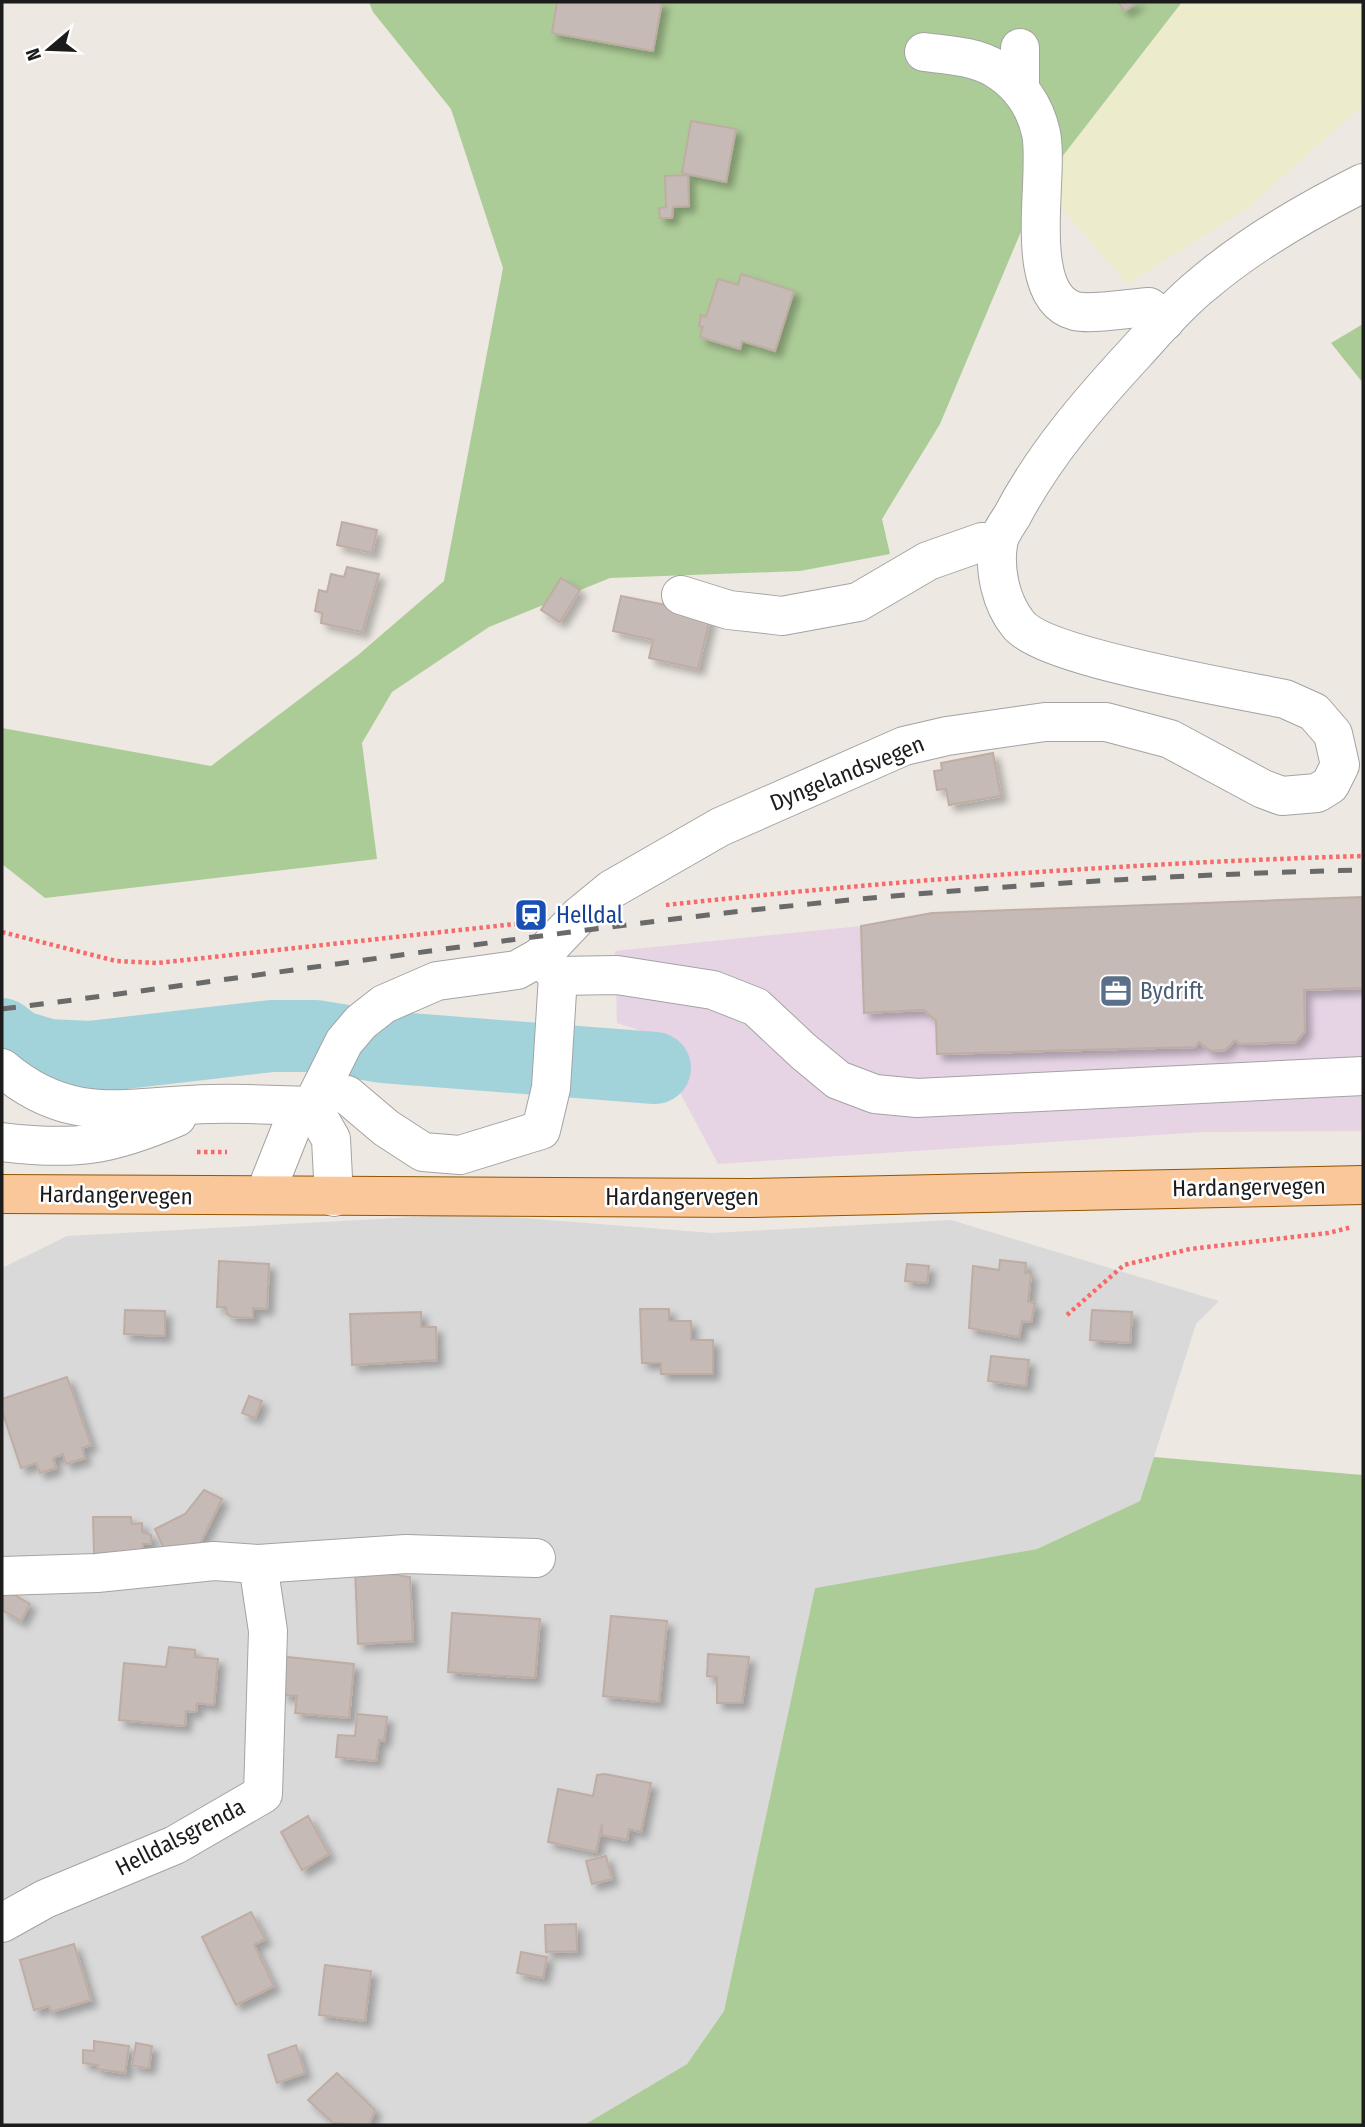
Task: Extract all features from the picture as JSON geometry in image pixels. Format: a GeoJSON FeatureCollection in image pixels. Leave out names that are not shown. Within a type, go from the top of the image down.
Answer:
{"type":"FeatureCollection","features":[{"type":"Feature","properties":{"kind":"main road","name":"Hardangervegen"},"geometry":{"type":"LineString","coordinates":[[2,1194],[749,1198],[1363,1185]]}},
{"type":"Feature","properties":{"kind":"street"},"geometry":{"type":"LineString","coordinates":[[1020,48],[1020,87]]}},
{"type":"Feature","properties":{"kind":"street"},"geometry":{"type":"LineString","coordinates":[[924,52],[965,57],[995,68],[1020,87],[1033,110],[1041,133],[1042,257],[1051,294],[1056,301],[1076,311],[1149,307],[1165,321]]}},
{"type":"Feature","properties":{"kind":"street"},"geometry":{"type":"LineString","coordinates":[[681,595],[729,610],[782,616],[858,602],[928,561],[982,542],[998,543],[1027,488],[1051,452],[1099,392],[1165,321],[1203,284],[1300,215],[1363,183]]}},
{"type":"Feature","properties":{"kind":"street","name":"Dyngelandsvegen"},"geometry":{"type":"LineString","coordinates":[[265,1194],[294,1121],[320,1090],[344,1042],[361,1022],[384,1004],[437,981],[517,970],[552,978],[579,916],[612,888],[720,827],[904,746],[947,736],[1045,722],[1106,722],[1170,739],[1263,789],[1282,796],[1317,793],[1330,785],[1340,765],[1338,754],[1333,734],[1314,712],[1285,699],[1086,656],[1038,641],[1018,626],[1000,593],[998,543]]}},
{"type":"Feature","properties":{"kind":"street"},"geometry":{"type":"LineString","coordinates":[[2,1068],[28,1090],[64,1104],[111,1111],[208,1104],[320,1090],[347,1095],[386,1128],[423,1152],[460,1156],[541,1130],[551,1088],[552,978],[617,975],[713,990],[756,1007],[838,1080],[875,1094],[918,1098],[1363,1076]]}},
{"type":"Feature","properties":{"kind":"street"},"geometry":{"type":"LineString","coordinates":[[320,1090],[331,1139],[334,1196]]}},
{"type":"Feature","properties":{"kind":"street"},"geometry":{"type":"LineString","coordinates":[[2,1142],[54,1148],[88,1147],[114,1142],[208,1104]]}},
{"type":"Feature","properties":{"kind":"street"},"geometry":{"type":"LineString","coordinates":[[2,1576],[97,1573],[214,1561],[258,1564],[406,1554],[536,1558]]}},
{"type":"Feature","properties":{"kind":"street","name":"Helldalsgrenda"},"geometry":{"type":"LineString","coordinates":[[2,1923],[46,1899],[175,1845],[263,1794],[268,1631],[258,1564]]}},
{"type":"Feature","properties":{"kind":"path"},"geometry":{"type":"LineString","coordinates":[[659,906],[992,875],[1225,860],[1363,856]]}},
{"type":"Feature","properties":{"kind":"path"},"geometry":{"type":"LineString","coordinates":[[2,932],[116,961],[158,963],[579,916]]}},
{"type":"Feature","properties":{"kind":"path"},"geometry":{"type":"LineString","coordinates":[[1067,1315],[1124,1265],[1190,1249],[1328,1233],[1363,1225]]}},
{"type":"Feature","properties":{"kind":"shaded area"},"geometry":{"type":"Polygon","coordinates":[[[1363,897],[1363,1131],[1203,1132],[718,1164],[648,1033],[617,1023],[615,951],[861,926],[932,913],[1363,897]]]}},
{"type":"Feature","properties":{"kind":"shaded area"},"geometry":{"type":"Polygon","coordinates":[[[472,1214],[712,1233],[951,1220],[1219,1301],[1196,1324],[1140,1501],[1037,1549],[815,1588],[724,2011],[687,2064],[584,2125],[2,2125],[2,1268],[67,1236],[472,1214]]]}},
{"type":"Feature","properties":{"kind":"green space"},"geometry":{"type":"Polygon","coordinates":[[[369,2],[1182,2],[1041,184],[940,424],[882,519],[890,554],[800,571],[610,578],[489,627],[392,692],[362,743],[377,859],[45,898],[2,864],[2,728],[211,766],[358,655],[444,581],[503,268],[451,109],[373,12],[369,2]]]}},
{"type":"Feature","properties":{"kind":"green space"},"geometry":{"type":"Polygon","coordinates":[[[1182,2],[1363,2],[1363,105],[1245,210],[1127,284],[1041,184],[1182,2]]]}},
{"type":"Feature","properties":{"kind":"green space"},"geometry":{"type":"Polygon","coordinates":[[[1363,324],[1363,383],[1331,343],[1363,324]]]}},
{"type":"Feature","properties":{"kind":"green space"},"geometry":{"type":"Polygon","coordinates":[[[1154,1457],[1363,1475],[1363,2125],[584,2125],[687,2064],[724,2011],[815,1588],[1037,1549],[1140,1501],[1154,1457]]]}},
{"type":"Feature","properties":{"kind":"building"},"geometry":{"type":"Polygon","coordinates":[[[557,2],[662,2],[653,51],[552,33],[557,2]]]}},
{"type":"Feature","properties":{"kind":"building"},"geometry":{"type":"Polygon","coordinates":[[[1118,2],[1138,2],[1125,11],[1118,2]]]}},
{"type":"Feature","properties":{"kind":"building"},"geometry":{"type":"Polygon","coordinates":[[[691,121],[736,129],[726,182],[682,173],[691,121]]]}},
{"type":"Feature","properties":{"kind":"building"},"geometry":{"type":"Polygon","coordinates":[[[688,175],[689,206],[673,207],[672,218],[660,218],[659,208],[666,207],[665,176],[688,175]]]}},
{"type":"Feature","properties":{"kind":"building"},"geometry":{"type":"Polygon","coordinates":[[[741,274],[794,291],[775,351],[742,341],[740,349],[700,337],[703,327],[699,326],[701,315],[706,317],[718,279],[738,285],[741,274]]]}},
{"type":"Feature","properties":{"kind":"building"},"geometry":{"type":"Polygon","coordinates":[[[342,522],[377,530],[372,553],[337,545],[342,522]]]}},
{"type":"Feature","properties":{"kind":"building"},"geometry":{"type":"Polygon","coordinates":[[[347,567],[379,574],[362,632],[321,623],[322,613],[315,611],[319,590],[327,592],[331,574],[344,577],[347,567]]]}},
{"type":"Feature","properties":{"kind":"building"},"geometry":{"type":"Polygon","coordinates":[[[561,578],[580,590],[560,622],[541,610],[561,578]]]}},
{"type":"Feature","properties":{"kind":"building"},"geometry":{"type":"Polygon","coordinates":[[[621,596],[711,614],[698,669],[649,658],[653,640],[613,631],[621,596]]]}},
{"type":"Feature","properties":{"kind":"building"},"geometry":{"type":"Polygon","coordinates":[[[993,753],[1001,796],[949,805],[946,789],[937,790],[934,771],[942,770],[941,763],[993,753]]]}},
{"type":"Feature","properties":{"kind":"building"},"geometry":{"type":"Polygon","coordinates":[[[1363,897],[1363,988],[1304,990],[1305,1031],[1296,1042],[1240,1044],[1235,1040],[1225,1050],[1210,1051],[1199,1042],[1195,1047],[937,1054],[936,1021],[924,1010],[864,1013],[861,926],[932,913],[1363,897]]]}},
{"type":"Feature","properties":{"kind":"building"},"geometry":{"type":"Polygon","coordinates":[[[1000,1260],[1026,1263],[1025,1273],[1031,1273],[1028,1302],[1035,1303],[1031,1322],[1022,1321],[1019,1337],[969,1328],[973,1266],[999,1270],[1000,1260]]]}},
{"type":"Feature","properties":{"kind":"building"},"geometry":{"type":"Polygon","coordinates":[[[219,1261],[269,1264],[267,1309],[253,1308],[253,1318],[232,1317],[227,1314],[226,1307],[217,1307],[219,1261]]]}},
{"type":"Feature","properties":{"kind":"building"},"geometry":{"type":"Polygon","coordinates":[[[907,1264],[929,1266],[927,1283],[905,1281],[907,1264]]]}},
{"type":"Feature","properties":{"kind":"building"},"geometry":{"type":"Polygon","coordinates":[[[640,1309],[669,1309],[669,1321],[691,1321],[691,1340],[713,1340],[713,1374],[661,1374],[661,1363],[642,1363],[640,1309]]]}},
{"type":"Feature","properties":{"kind":"building"},"geometry":{"type":"Polygon","coordinates":[[[125,1310],[165,1311],[165,1336],[124,1334],[125,1310]]]}},
{"type":"Feature","properties":{"kind":"building"},"geometry":{"type":"Polygon","coordinates":[[[1092,1310],[1132,1312],[1130,1343],[1090,1340],[1092,1310]]]}},
{"type":"Feature","properties":{"kind":"building"},"geometry":{"type":"Polygon","coordinates":[[[421,1312],[421,1327],[436,1327],[437,1360],[352,1365],[350,1314],[421,1312]]]}},
{"type":"Feature","properties":{"kind":"building"},"geometry":{"type":"Polygon","coordinates":[[[991,1356],[1029,1360],[1026,1386],[988,1381],[991,1356]]]}},
{"type":"Feature","properties":{"kind":"building"},"geometry":{"type":"Polygon","coordinates":[[[67,1377],[91,1445],[82,1448],[85,1458],[66,1464],[63,1454],[53,1458],[56,1468],[40,1473],[36,1463],[21,1468],[2,1411],[2,1399],[67,1377]]]}},
{"type":"Feature","properties":{"kind":"building"},"geometry":{"type":"Polygon","coordinates":[[[249,1396],[262,1401],[255,1418],[242,1413],[249,1396]]]}},
{"type":"Feature","properties":{"kind":"building"},"geometry":{"type":"Polygon","coordinates":[[[204,1490],[222,1499],[198,1548],[165,1551],[155,1529],[185,1514],[204,1490]]]}},
{"type":"Feature","properties":{"kind":"building"},"geometry":{"type":"Polygon","coordinates":[[[93,1517],[131,1517],[132,1524],[142,1523],[142,1532],[151,1535],[151,1544],[143,1544],[143,1553],[94,1554],[93,1517]]]}},
{"type":"Feature","properties":{"kind":"building"},"geometry":{"type":"Polygon","coordinates":[[[355,1569],[410,1577],[413,1641],[358,1644],[355,1569]]]}},
{"type":"Feature","properties":{"kind":"building"},"geometry":{"type":"Polygon","coordinates":[[[4,1589],[30,1604],[21,1621],[2,1610],[4,1589]]]}},
{"type":"Feature","properties":{"kind":"building"},"geometry":{"type":"Polygon","coordinates":[[[452,1613],[540,1619],[535,1678],[448,1672],[452,1613]]]}},
{"type":"Feature","properties":{"kind":"building"},"geometry":{"type":"Polygon","coordinates":[[[611,1616],[667,1621],[659,1702],[603,1696],[611,1616]]]}},
{"type":"Feature","properties":{"kind":"building"},"geometry":{"type":"Polygon","coordinates":[[[169,1647],[195,1650],[195,1657],[218,1659],[214,1705],[197,1703],[196,1712],[186,1711],[185,1726],[119,1720],[124,1663],[166,1667],[169,1647]]]}},
{"type":"Feature","properties":{"kind":"building"},"geometry":{"type":"Polygon","coordinates":[[[708,1654],[749,1657],[742,1703],[717,1703],[717,1677],[707,1676],[708,1654]]]}},
{"type":"Feature","properties":{"kind":"building"},"geometry":{"type":"Polygon","coordinates":[[[278,1656],[354,1664],[349,1718],[295,1713],[297,1696],[283,1695],[278,1656]]]}},
{"type":"Feature","properties":{"kind":"building"},"geometry":{"type":"Polygon","coordinates":[[[357,1714],[387,1717],[384,1741],[379,1740],[376,1761],[336,1757],[338,1735],[355,1736],[357,1714]]]}},
{"type":"Feature","properties":{"kind":"building"},"geometry":{"type":"Polygon","coordinates":[[[605,1774],[651,1783],[641,1832],[629,1829],[627,1840],[602,1835],[602,1824],[596,1852],[548,1842],[558,1789],[593,1796],[597,1775],[605,1774]]]}},
{"type":"Feature","properties":{"kind":"building"},"geometry":{"type":"Polygon","coordinates":[[[308,1816],[329,1854],[302,1870],[281,1832],[308,1816]]]}},
{"type":"Feature","properties":{"kind":"building"},"geometry":{"type":"Polygon","coordinates":[[[606,1856],[612,1879],[592,1884],[586,1861],[606,1856]]]}},
{"type":"Feature","properties":{"kind":"building"},"geometry":{"type":"Polygon","coordinates":[[[251,1912],[265,1939],[254,1945],[274,1986],[236,2005],[202,1937],[251,1912]]]}},
{"type":"Feature","properties":{"kind":"building"},"geometry":{"type":"Polygon","coordinates":[[[576,1924],[577,1951],[546,1952],[545,1925],[576,1924]]]}},
{"type":"Feature","properties":{"kind":"building"},"geometry":{"type":"Polygon","coordinates":[[[74,1944],[91,2000],[51,2012],[49,2006],[34,2010],[20,1960],[74,1944]]]}},
{"type":"Feature","properties":{"kind":"building"},"geometry":{"type":"Polygon","coordinates":[[[521,1952],[547,1957],[543,1978],[517,1973],[521,1952]]]}},
{"type":"Feature","properties":{"kind":"building"},"geometry":{"type":"Polygon","coordinates":[[[325,1965],[371,1971],[365,2021],[319,2015],[325,1965]]]}},
{"type":"Feature","properties":{"kind":"building"},"geometry":{"type":"Polygon","coordinates":[[[94,2041],[129,2046],[125,2073],[97,2069],[98,2065],[83,2063],[83,2050],[94,2051],[94,2041]]]}},
{"type":"Feature","properties":{"kind":"building"},"geometry":{"type":"Polygon","coordinates":[[[136,2043],[152,2046],[149,2068],[132,2066],[136,2043]]]}},
{"type":"Feature","properties":{"kind":"building"},"geometry":{"type":"Polygon","coordinates":[[[296,2045],[305,2073],[277,2083],[268,2055],[296,2045]]]}},
{"type":"Feature","properties":{"kind":"building"},"geometry":{"type":"Polygon","coordinates":[[[337,2073],[375,2110],[369,2125],[333,2123],[308,2100],[337,2073]]]}},
{"type":"Feature","properties":{"kind":"waterway"},"geometry":{"type":"LineString","coordinates":[[2,1034],[18,1046],[48,1055],[90,1057],[272,1036],[316,1036],[383,1047],[655,1068]]}},
{"type":"Feature","properties":{"kind":"railway"},"geometry":{"type":"LineString","coordinates":[[2,1009],[544,936],[805,904],[1044,884],[1363,870]]}},
{"type":"Feature","properties":{"kind":"place","name":"Helldal"},"geometry":{"type":"Point","coordinates":[531,915]}},
{"type":"Feature","properties":{"kind":"place","name":"Bydrift"},"geometry":{"type":"Point","coordinates":[1116,991]}}]}
